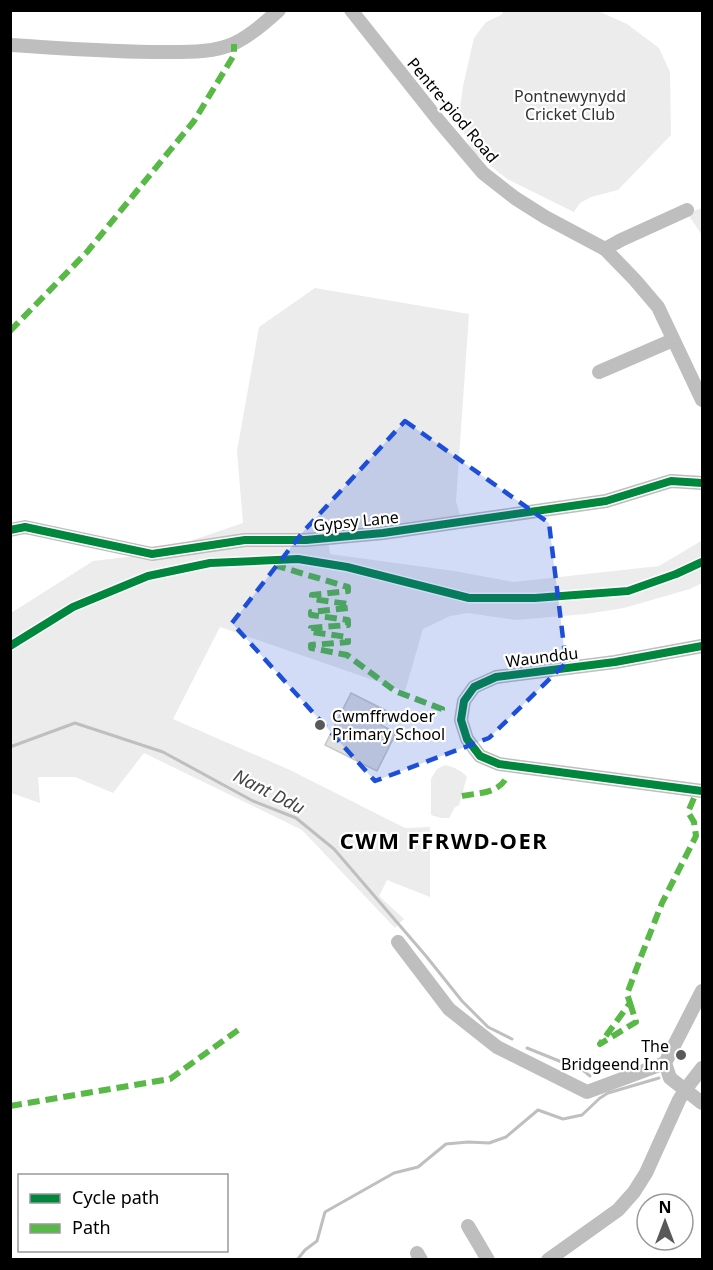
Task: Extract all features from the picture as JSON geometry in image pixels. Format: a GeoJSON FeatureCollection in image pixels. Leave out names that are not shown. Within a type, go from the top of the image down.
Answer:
{"type":"FeatureCollection","features":[{"type":"Feature","properties":{"kind":"street"},"geometry":{"type":"LineString","coordinates":[[10,45],[130,52],[212,50],[234,44],[261,26],[279,10]]}},
{"type":"Feature","properties":{"kind":"street","name":"Pentre-piod Road"},"geometry":{"type":"LineString","coordinates":[[351,10],[483,173],[544,217],[606,249],[635,280],[658,307],[702,400]]}},
{"type":"Feature","properties":{"kind":"street"},"geometry":{"type":"LineString","coordinates":[[606,249],[687,210]]}},
{"type":"Feature","properties":{"kind":"street"},"geometry":{"type":"LineString","coordinates":[[599,372],[673,340]]}},
{"type":"Feature","properties":{"kind":"street","name":"Gypsy Lane"},"geometry":{"type":"LineString","coordinates":[[10,530],[25,526],[152,554],[245,540],[306,540],[383,533],[606,501],[671,481],[702,483]]}},
{"type":"Feature","properties":{"kind":"street","name":"Waunddu"},"geometry":{"type":"LineString","coordinates":[[702,646],[615,662],[495,677],[474,687],[464,701],[461,720],[466,740],[480,756],[499,764],[702,791]]}},
{"type":"Feature","properties":{"kind":"street"},"geometry":{"type":"LineString","coordinates":[[398,942],[449,1009],[497,1047],[587,1092],[665,1063],[702,991]]}},
{"type":"Feature","properties":{"kind":"street"},"geometry":{"type":"LineString","coordinates":[[665,1063],[670,1078],[702,1103]]}},
{"type":"Feature","properties":{"kind":"street"},"geometry":{"type":"LineString","coordinates":[[548,1260],[618,1210],[634,1192],[646,1173],[685,1090],[702,1068]]}},
{"type":"Feature","properties":{"kind":"street"},"geometry":{"type":"LineString","coordinates":[[468,1226],[488,1260]]}},
{"type":"Feature","properties":{"kind":"highlighted area"},"geometry":{"type":"Polygon","coordinates":[[[405,421],[549,523],[566,663],[489,738],[375,781],[232,623],[302,533],[405,421]]]}},
{"type":"Feature","properties":{"kind":"green space","name":"Pontnewynydd Cricket Club"},"geometry":{"type":"Polygon","coordinates":[[[504,11],[598,11],[627,24],[659,48],[670,72],[671,135],[618,190],[591,197],[580,203],[574,212],[507,179],[473,152],[458,121],[474,38],[486,22],[501,15],[504,11]]]}},
{"type":"Feature","properties":{"kind":"green space"},"geometry":{"type":"Polygon","coordinates":[[[702,208],[702,235],[687,213],[702,208]]]}},
{"type":"Feature","properties":{"kind":"green space"},"geometry":{"type":"Polygon","coordinates":[[[315,288],[469,314],[456,501],[462,522],[328,539],[330,554],[454,571],[514,582],[659,566],[701,541],[702,543],[702,583],[690,589],[624,608],[586,614],[516,620],[468,613],[450,616],[423,629],[405,691],[220,627],[173,719],[290,770],[405,828],[430,827],[430,897],[387,880],[379,896],[404,919],[395,928],[302,830],[144,753],[113,793],[75,777],[38,777],[40,803],[11,793],[11,613],[93,561],[152,554],[243,523],[237,451],[259,327],[315,288]]]}},
{"type":"Feature","properties":{"kind":"green space"},"geometry":{"type":"Polygon","coordinates":[[[445,765],[457,769],[467,777],[459,805],[455,807],[449,818],[441,818],[431,815],[431,779],[437,769],[445,765]]]}},
{"type":"Feature","properties":{"kind":"building"},"geometry":{"type":"Polygon","coordinates":[[[351,693],[387,711],[381,725],[396,733],[377,771],[325,745],[351,693]]]}},
{"type":"Feature","properties":{"kind":"waterway","name":"Nant Ddu"},"geometry":{"type":"LineString","coordinates":[[10,747],[75,723],[163,752],[253,801],[296,818],[334,849],[462,1001],[488,1027],[512,1039]]}},
{"type":"Feature","properties":{"kind":"waterway","name":"Nant Ddu"},"geometry":{"type":"LineString","coordinates":[[527,1048],[584,1071],[590,1076]]}},
{"type":"Feature","properties":{"kind":"waterway"},"geometry":{"type":"LineString","coordinates":[[297,1260],[317,1241],[325,1212],[394,1173],[418,1167],[446,1144],[489,1143],[506,1137],[538,1110],[563,1119],[582,1115],[608,1093],[659,1078]]}},
{"type":"Feature","properties":{"kind":"marked path"},"geometry":{"type":"LineString","coordinates":[[10,331],[87,252],[194,121],[234,55],[234,44]]}},
{"type":"Feature","properties":{"kind":"marked path"},"geometry":{"type":"LineString","coordinates":[[274,565],[348,587],[348,591],[312,595],[312,599],[348,604],[348,608],[311,612],[311,615],[348,620],[348,625],[311,628],[311,632],[348,637],[348,642],[311,645],[311,648],[347,655],[395,691],[442,709],[441,713]]}},
{"type":"Feature","properties":{"kind":"marked path"},"geometry":{"type":"LineString","coordinates":[[462,796],[491,790],[505,780]]}},
{"type":"Feature","properties":{"kind":"marked path"},"geometry":{"type":"LineString","coordinates":[[630,1003],[636,1022],[600,1044],[630,1003],[627,994],[662,903],[696,836],[694,822],[688,812],[694,798]]}},
{"type":"Feature","properties":{"kind":"marked path"},"geometry":{"type":"LineString","coordinates":[[10,1106],[170,1079],[241,1028]]}},
{"type":"Feature","properties":{"kind":"cycle path"},"geometry":{"type":"LineString","coordinates":[[10,530],[25,527],[152,554],[245,540],[306,540],[383,533],[606,501],[671,481],[702,483]]}},
{"type":"Feature","properties":{"kind":"cycle path"},"geometry":{"type":"LineString","coordinates":[[10,646],[73,607],[148,576],[210,563],[298,559],[347,567],[469,598],[535,598],[628,591],[702,562]]}},
{"type":"Feature","properties":{"kind":"cycle path"},"geometry":{"type":"LineString","coordinates":[[702,646],[615,662],[496,677],[474,687],[464,701],[461,720],[467,739],[480,756],[499,764],[702,791]]}},
{"type":"Feature","properties":{"kind":"place","name":"Cwmffrwdoer Primary School"},"geometry":{"type":"Point","coordinates":[320,725]}},
{"type":"Feature","properties":{"kind":"place","name":"The Bridgeend Inn"},"geometry":{"type":"Point","coordinates":[681,1055]}},
{"type":"Feature","properties":{"kind":"district","name":"CWM FFRWD-OER"},"geometry":{"type":"Point","coordinates":[444,841]}}]}
